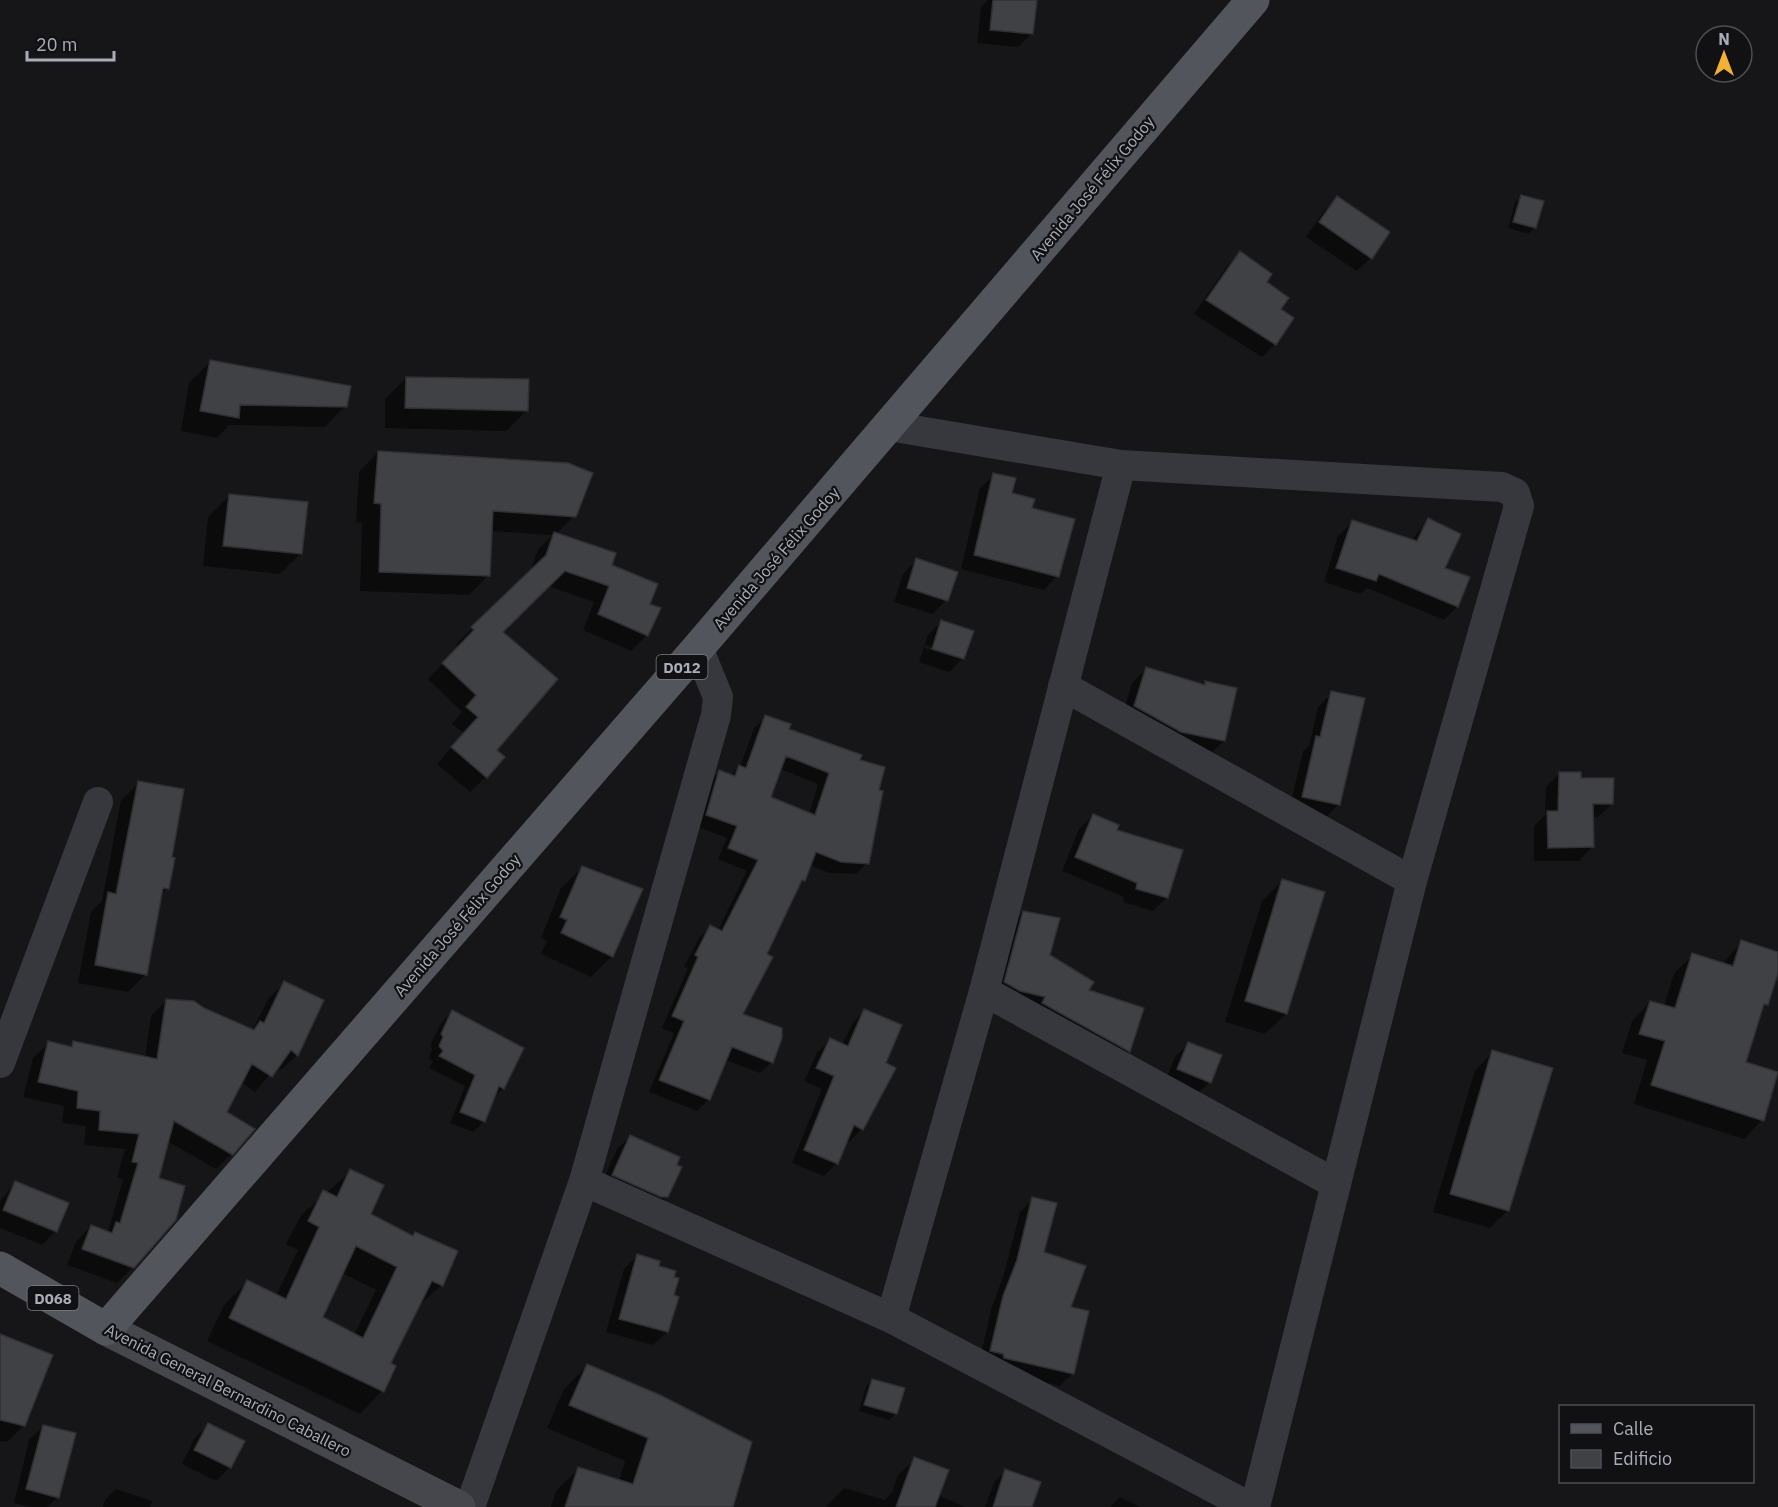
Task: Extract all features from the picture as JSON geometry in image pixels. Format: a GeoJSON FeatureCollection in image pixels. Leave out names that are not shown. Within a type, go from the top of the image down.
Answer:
{"type":"FeatureCollection","features":[{"type":"Feature","properties":{"kind":"main road","name":"Avenida José Félix Godoy"},"geometry":{"type":"LineString","coordinates":[[106,1329],[698,648],[1253,0]]}},
{"type":"Feature","properties":{"kind":"main road","name":"Avenida General Bernardino Caballero"},"geometry":{"type":"LineString","coordinates":[[0,1268],[106,1329],[443,1503]]}},
{"type":"Feature","properties":{"kind":"street"},"geometry":{"type":"LineString","coordinates":[[889,426],[1121,465],[1484,486],[1502,488],[1515,493],[1519,506],[1517,514],[1412,881],[1255,1507]]}},
{"type":"Feature","properties":{"kind":"street"},"geometry":{"type":"LineString","coordinates":[[891,1318],[984,991],[1121,465]]}},
{"type":"Feature","properties":{"kind":"street"},"geometry":{"type":"LineString","coordinates":[[470,1507],[584,1181],[716,715],[718,697],[698,648]]}},
{"type":"Feature","properties":{"kind":"street"},"geometry":{"type":"LineString","coordinates":[[1063,686],[1412,881]]}},
{"type":"Feature","properties":{"kind":"street"},"geometry":{"type":"LineString","coordinates":[[0,1063],[98,802]]}},
{"type":"Feature","properties":{"kind":"street"},"geometry":{"type":"LineString","coordinates":[[984,991],[1336,1184]]}},
{"type":"Feature","properties":{"kind":"street"},"geometry":{"type":"LineString","coordinates":[[584,1181],[891,1318],[1250,1507]]}},
{"type":"Feature","properties":{"kind":"building"},"geometry":{"type":"Polygon","coordinates":[[[993,0],[1037,0],[1033,34],[990,30],[993,0]]]}},
{"type":"Feature","properties":{"kind":"building"},"geometry":{"type":"Polygon","coordinates":[[[1521,195],[1544,201],[1536,228],[1513,222],[1521,195]]]}},
{"type":"Feature","properties":{"kind":"building"},"geometry":{"type":"Polygon","coordinates":[[[1337,196],[1390,232],[1372,259],[1319,222],[1337,196]]]}},
{"type":"Feature","properties":{"kind":"building"},"geometry":{"type":"Polygon","coordinates":[[[1240,251],[1272,274],[1267,282],[1289,298],[1281,309],[1294,318],[1276,345],[1206,300],[1240,251]]]}},
{"type":"Feature","properties":{"kind":"building"},"geometry":{"type":"Polygon","coordinates":[[[210,360],[351,386],[347,407],[240,405],[239,418],[200,411],[210,360]]]}},
{"type":"Feature","properties":{"kind":"building"},"geometry":{"type":"Polygon","coordinates":[[[406,377],[529,379],[528,411],[405,408],[406,377]]]}},
{"type":"Feature","properties":{"kind":"building"},"geometry":{"type":"Polygon","coordinates":[[[378,451],[568,463],[593,473],[576,517],[493,511],[490,576],[379,572],[381,504],[374,503],[378,451]]]}},
{"type":"Feature","properties":{"kind":"building"},"geometry":{"type":"Polygon","coordinates":[[[993,473],[1016,478],[1012,493],[1035,499],[1032,508],[1075,519],[1059,577],[974,555],[993,473]]]}},
{"type":"Feature","properties":{"kind":"building"},"geometry":{"type":"Polygon","coordinates":[[[229,494],[308,502],[302,554],[223,546],[229,494]]]}},
{"type":"Feature","properties":{"kind":"building"},"geometry":{"type":"Polygon","coordinates":[[[1428,518],[1461,534],[1445,568],[1470,577],[1458,607],[1379,574],[1376,581],[1336,568],[1352,520],[1417,541],[1428,518]]]}},
{"type":"Feature","properties":{"kind":"building"},"geometry":{"type":"Polygon","coordinates":[[[554,532],[616,553],[612,565],[658,584],[650,604],[661,608],[648,636],[598,614],[609,586],[565,571],[503,632],[558,679],[497,750],[505,757],[487,778],[451,747],[478,717],[466,707],[476,695],[442,663],[474,630],[471,627],[546,555],[554,532]]]}},
{"type":"Feature","properties":{"kind":"building"},"geometry":{"type":"Polygon","coordinates":[[[916,558],[958,572],[948,601],[907,588],[916,558]]]}},
{"type":"Feature","properties":{"kind":"building"},"geometry":{"type":"Polygon","coordinates":[[[941,620],[974,631],[964,659],[932,649],[941,620]]]}},
{"type":"Feature","properties":{"kind":"building"},"geometry":{"type":"Polygon","coordinates":[[[1146,667],[1205,685],[1205,681],[1237,688],[1225,741],[1181,732],[1134,706],[1146,667]]]}},
{"type":"Feature","properties":{"kind":"building"},"geometry":{"type":"Polygon","coordinates":[[[1331,691],[1365,698],[1340,805],[1302,797],[1316,736],[1320,737],[1331,691]]]}},
{"type":"Feature","properties":{"kind":"building"},"geometry":{"type":"Polygon","coordinates":[[[765,715],[791,724],[789,729],[862,755],[860,760],[885,767],[879,790],[883,791],[869,864],[841,862],[816,852],[805,881],[802,880],[767,954],[773,957],[743,1014],[782,1028],[782,1038],[773,1063],[732,1047],[710,1100],[659,1080],[684,1021],[672,1016],[698,957],[695,955],[710,925],[722,931],[758,860],[728,848],[737,826],[706,815],[719,770],[735,776],[739,765],[746,768],[765,715]],[[786,756],[771,797],[815,815],[829,773],[786,756]]]}},
{"type":"Feature","properties":{"kind":"building"},"geometry":{"type":"Polygon","coordinates":[[[1559,772],[1581,772],[1581,778],[1614,778],[1613,804],[1593,804],[1594,847],[1548,848],[1547,811],[1558,811],[1559,772]]]}},
{"type":"Feature","properties":{"kind":"building"},"geometry":{"type":"Polygon","coordinates":[[[138,781],[184,789],[169,889],[163,888],[147,975],[95,965],[108,892],[116,894],[138,781]]]}},
{"type":"Feature","properties":{"kind":"building"},"geometry":{"type":"Polygon","coordinates":[[[1093,814],[1119,825],[1117,830],[1183,850],[1168,898],[1136,889],[1137,883],[1075,857],[1093,814]]]}},
{"type":"Feature","properties":{"kind":"building"},"geometry":{"type":"Polygon","coordinates":[[[582,866],[643,889],[613,957],[561,933],[567,920],[560,917],[582,866]]]}},
{"type":"Feature","properties":{"kind":"building"},"geometry":{"type":"Polygon","coordinates":[[[1282,879],[1325,892],[1287,1014],[1245,1001],[1282,879]]]}},
{"type":"Feature","properties":{"kind":"building"},"geometry":{"type":"Polygon","coordinates":[[[1023,911],[1060,918],[1050,955],[1094,982],[1089,990],[1144,1008],[1130,1052],[1042,1003],[1045,997],[1020,991],[1004,982],[1023,911]]]}},
{"type":"Feature","properties":{"kind":"building"},"geometry":{"type":"Polygon","coordinates":[[[1741,940],[1778,952],[1778,973],[1768,1005],[1764,1004],[1746,1062],[1778,1072],[1764,1121],[1651,1085],[1665,1041],[1639,1034],[1650,1001],[1675,1008],[1692,953],[1733,966],[1741,940]]]}},
{"type":"Feature","properties":{"kind":"building"},"geometry":{"type":"Polygon","coordinates":[[[284,981],[324,1000],[298,1056],[291,1050],[272,1077],[252,1064],[227,1112],[255,1129],[233,1155],[174,1121],[159,1178],[185,1186],[176,1220],[134,1268],[82,1249],[91,1225],[112,1233],[116,1222],[120,1223],[138,1163],[132,1162],[139,1134],[99,1130],[100,1111],[77,1108],[78,1091],[38,1082],[48,1041],[72,1047],[73,1041],[157,1059],[166,999],[194,1001],[204,1008],[254,1030],[260,1021],[264,1023],[284,981]]]}},
{"type":"Feature","properties":{"kind":"building"},"geometry":{"type":"Polygon","coordinates":[[[864,1009],[902,1025],[886,1063],[896,1068],[863,1130],[854,1125],[838,1164],[804,1150],[834,1076],[816,1068],[830,1038],[848,1046],[864,1009]]]}},
{"type":"Feature","properties":{"kind":"building"},"geometry":{"type":"Polygon","coordinates":[[[452,1010],[524,1048],[504,1089],[499,1086],[485,1122],[460,1112],[475,1075],[439,1056],[443,1051],[439,1046],[443,1037],[441,1034],[452,1010]]]}},
{"type":"Feature","properties":{"kind":"building"},"geometry":{"type":"Polygon","coordinates":[[[1188,1042],[1222,1055],[1211,1083],[1177,1069],[1188,1042]]]}},
{"type":"Feature","properties":{"kind":"building"},"geometry":{"type":"Polygon","coordinates":[[[1492,1050],[1553,1068],[1509,1211],[1450,1194],[1492,1050]]]}},
{"type":"Feature","properties":{"kind":"building"},"geometry":{"type":"Polygon","coordinates":[[[630,1135],[680,1157],[677,1165],[682,1167],[668,1197],[661,1197],[612,1175],[630,1135]]]}},
{"type":"Feature","properties":{"kind":"building"},"geometry":{"type":"Polygon","coordinates":[[[350,1169],[384,1185],[371,1214],[413,1236],[415,1232],[458,1251],[443,1286],[432,1281],[391,1363],[396,1366],[384,1392],[229,1318],[247,1280],[286,1299],[319,1227],[308,1221],[323,1190],[337,1197],[350,1169]],[[356,1246],[323,1317],[363,1338],[397,1267],[356,1246]]]}},
{"type":"Feature","properties":{"kind":"building"},"geometry":{"type":"Polygon","coordinates":[[[15,1181],[69,1203],[57,1232],[3,1210],[15,1181]]]}},
{"type":"Feature","properties":{"kind":"building"},"geometry":{"type":"Polygon","coordinates":[[[1032,1197],[1057,1203],[1044,1252],[1086,1266],[1071,1307],[1089,1311],[1074,1374],[1004,1358],[1003,1354],[990,1351],[1003,1296],[1017,1260],[1032,1197]]]}},
{"type":"Feature","properties":{"kind":"building"},"geometry":{"type":"Polygon","coordinates":[[[637,1254],[660,1261],[659,1266],[676,1271],[674,1277],[679,1278],[674,1295],[679,1297],[668,1332],[619,1319],[637,1254]]]}},
{"type":"Feature","properties":{"kind":"building"},"geometry":{"type":"Polygon","coordinates":[[[0,1334],[53,1355],[25,1426],[0,1420],[0,1334]]]}},
{"type":"Feature","properties":{"kind":"building"},"geometry":{"type":"Polygon","coordinates":[[[587,1364],[660,1395],[752,1442],[733,1507],[565,1507],[578,1467],[633,1484],[648,1438],[569,1405],[587,1364]]]}},
{"type":"Feature","properties":{"kind":"building"},"geometry":{"type":"Polygon","coordinates":[[[872,1379],[905,1388],[897,1414],[864,1405],[872,1379]]]}},
{"type":"Feature","properties":{"kind":"building"},"geometry":{"type":"Polygon","coordinates":[[[208,1423],[245,1441],[231,1468],[194,1450],[208,1423]]]}},
{"type":"Feature","properties":{"kind":"building"},"geometry":{"type":"Polygon","coordinates":[[[43,1425],[76,1433],[59,1498],[26,1489],[43,1425]]]}},
{"type":"Feature","properties":{"kind":"building"},"geometry":{"type":"Polygon","coordinates":[[[914,1457],[949,1470],[935,1507],[896,1507],[914,1457]]]}},
{"type":"Feature","properties":{"kind":"building"},"geometry":{"type":"Polygon","coordinates":[[[1005,1469],[1041,1482],[1032,1507],[993,1507],[1005,1469]]]}}]}
